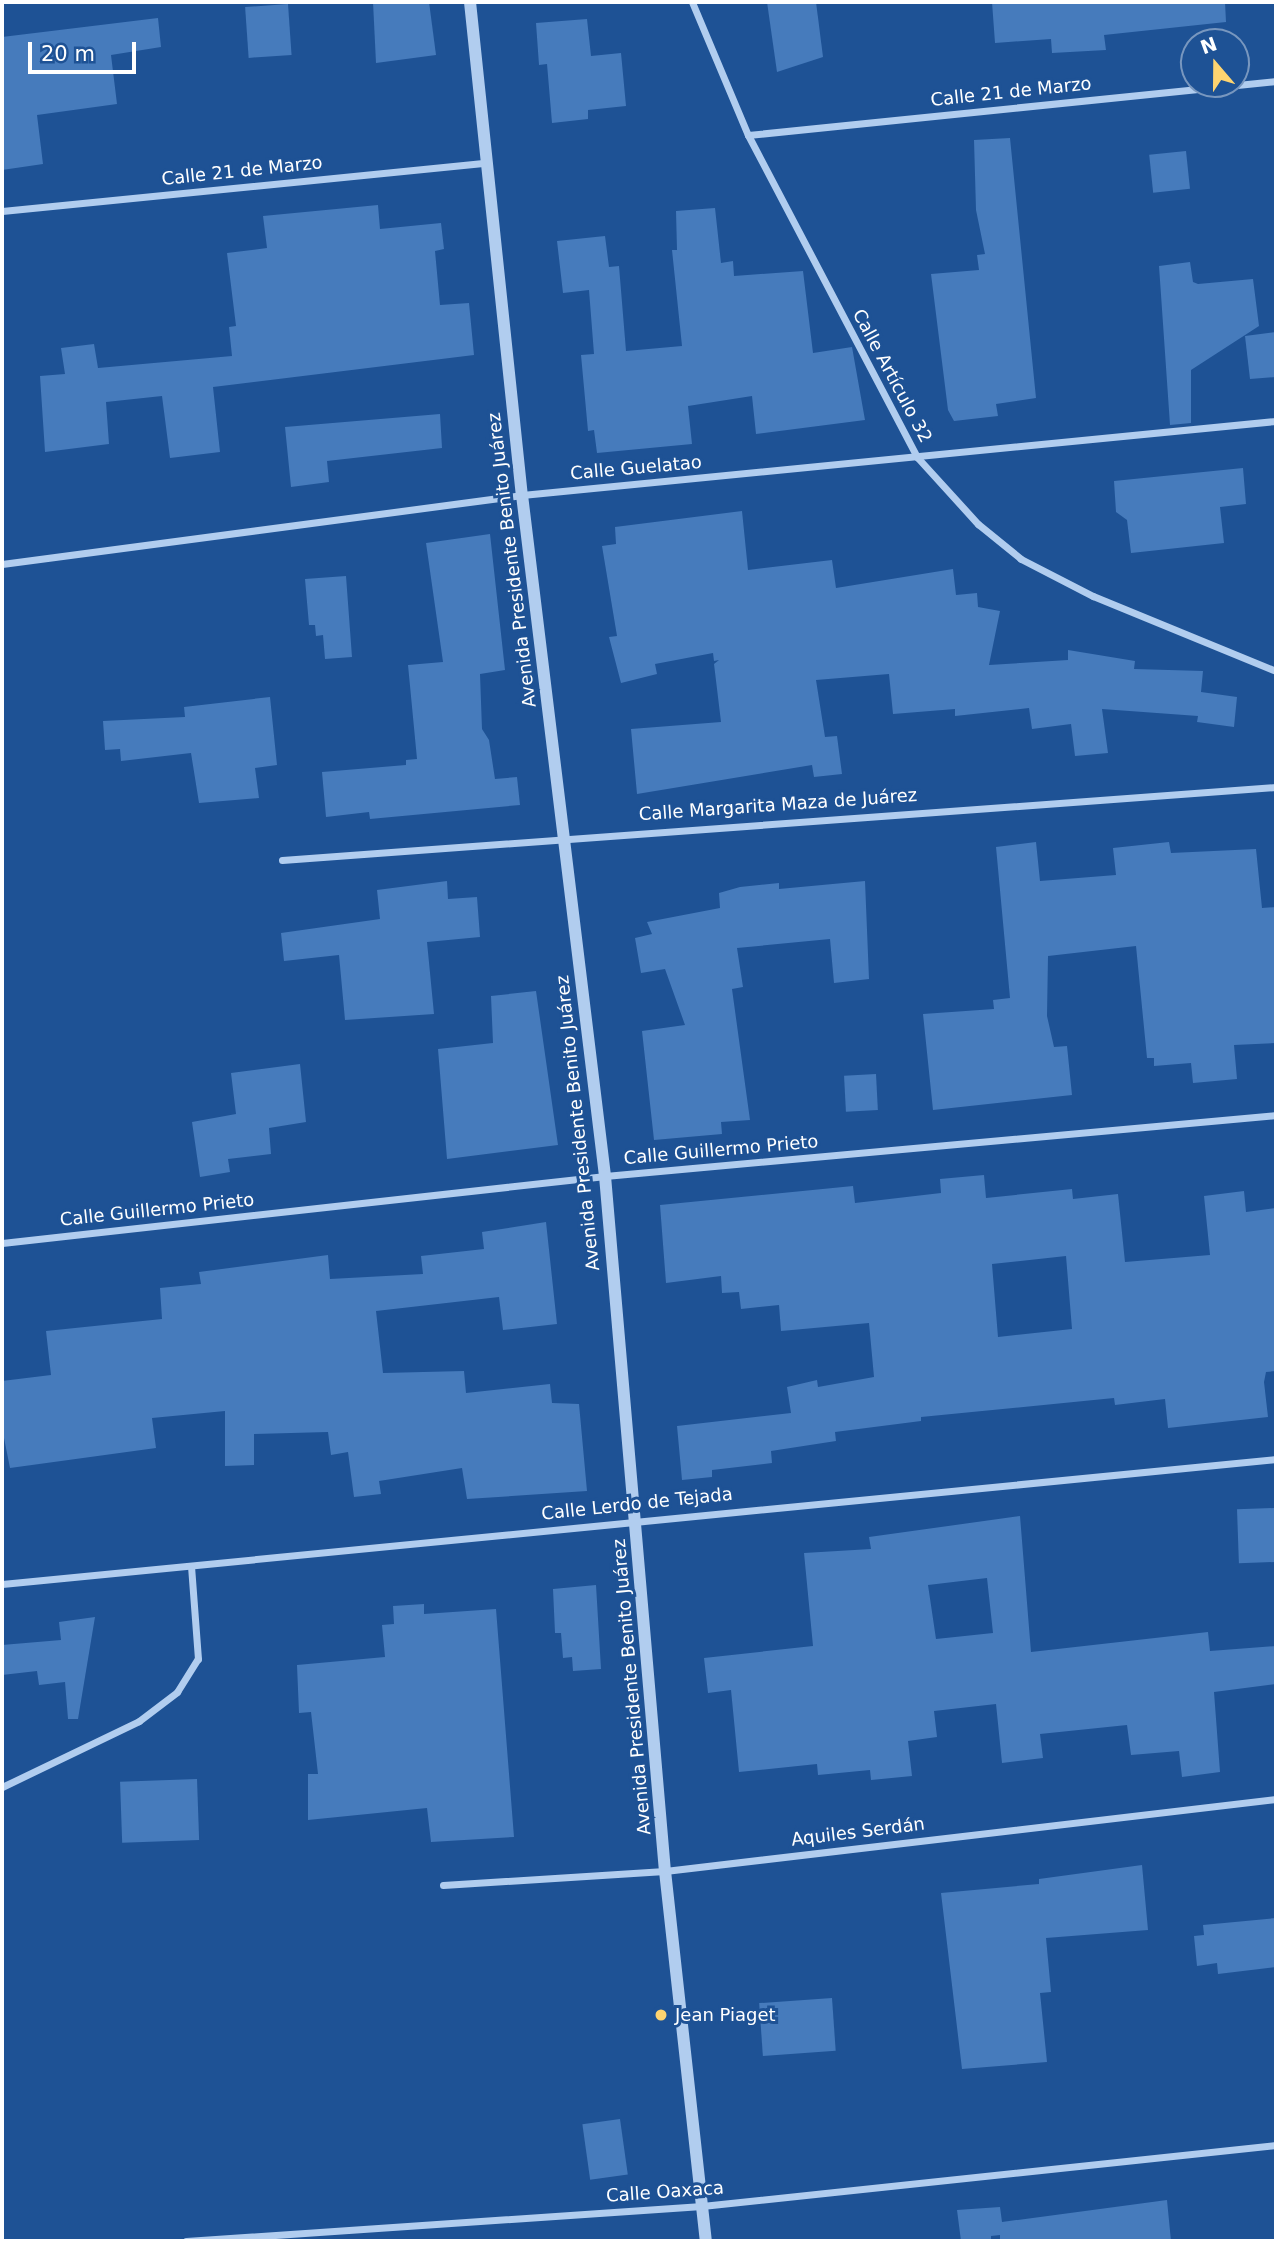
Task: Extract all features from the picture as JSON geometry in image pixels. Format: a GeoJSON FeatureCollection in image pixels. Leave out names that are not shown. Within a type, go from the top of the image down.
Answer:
{"type":"FeatureCollection","features":[{"type":"Feature","properties":{"kind":"street","name":"Avenida Presidente Benito Juárez"},"geometry":{"type":"LineString","coordinates":[[470,2],[522,495],[605,1177],[665,1871],[706,2241]]}},
{"type":"Feature","properties":{"kind":"street","name":"Calle Artículo 32"},"geometry":{"type":"LineString","coordinates":[[692,2],[748,135],[917,457],[978,524],[1021,559],[1093,596],[1276,671]]}},
{"type":"Feature","properties":{"kind":"street","name":"Calle 21 de Marzo"},"geometry":{"type":"LineString","coordinates":[[748,135],[1276,81]]}},
{"type":"Feature","properties":{"kind":"street","name":"Calle 21 de Marzo"},"geometry":{"type":"LineString","coordinates":[[2,211],[486,163]]}},
{"type":"Feature","properties":{"kind":"street","name":"Calle Guelatao"},"geometry":{"type":"LineString","coordinates":[[2,564],[522,495],[1276,421]]}},
{"type":"Feature","properties":{"kind":"street","name":"Calle Margarita Maza de Juárez"},"geometry":{"type":"LineString","coordinates":[[282,860],[562,836],[1276,787]]}},
{"type":"Feature","properties":{"kind":"street","name":"Calle Guillermo Prieto"},"geometry":{"type":"LineString","coordinates":[[2,1243],[605,1177],[1276,1115]]}},
{"type":"Feature","properties":{"kind":"street","name":"Calle Lerdo de Tejada"},"geometry":{"type":"LineString","coordinates":[[2,1584],[635,1519],[1276,1459]]}},
{"type":"Feature","properties":{"kind":"street"},"geometry":{"type":"LineString","coordinates":[[2,1787],[139,1721],[177,1692],[198,1659],[191,1566]]}},
{"type":"Feature","properties":{"kind":"street","name":"Aquiles Serdán"},"geometry":{"type":"LineString","coordinates":[[443,1885],[665,1871],[1276,1799]]}},
{"type":"Feature","properties":{"kind":"street","name":"Calle Oaxaca"},"geometry":{"type":"LineString","coordinates":[[186,2241],[702,2206],[1276,2145]]}},
{"type":"Feature","properties":{"kind":"building"},"geometry":{"type":"Polygon","coordinates":[[[373,2],[429,2],[436,55],[376,63],[373,2]]]}},
{"type":"Feature","properties":{"kind":"building"},"geometry":{"type":"Polygon","coordinates":[[[767,2],[816,2],[823,57],[777,72],[767,2]]]}},
{"type":"Feature","properties":{"kind":"building"},"geometry":{"type":"Polygon","coordinates":[[[992,2],[1225,2],[1226,22],[1104,35],[1106,50],[1052,53],[1051,39],[995,43],[992,2]]]}},
{"type":"Feature","properties":{"kind":"building"},"geometry":{"type":"Polygon","coordinates":[[[288,4],[292,55],[249,58],[245,7],[288,4]]]}},
{"type":"Feature","properties":{"kind":"building"},"geometry":{"type":"Polygon","coordinates":[[[158,18],[161,47],[111,55],[117,104],[37,115],[43,164],[2,170],[2,37],[158,18]]]}},
{"type":"Feature","properties":{"kind":"building"},"geometry":{"type":"Polygon","coordinates":[[[587,19],[591,56],[621,53],[626,106],[588,110],[588,119],[552,123],[547,64],[539,65],[536,23],[587,19]]]}},
{"type":"Feature","properties":{"kind":"building"},"geometry":{"type":"Polygon","coordinates":[[[1010,138],[1036,398],[996,404],[998,416],[954,421],[948,410],[931,274],[979,270],[977,255],[985,254],[976,210],[974,140],[1010,138]]]}},
{"type":"Feature","properties":{"kind":"building"},"geometry":{"type":"Polygon","coordinates":[[[1186,151],[1190,189],[1153,193],[1149,155],[1186,151]]]}},
{"type":"Feature","properties":{"kind":"building"},"geometry":{"type":"Polygon","coordinates":[[[378,205],[380,229],[441,223],[444,249],[435,251],[440,305],[469,303],[474,355],[213,387],[220,452],[170,458],[162,396],[106,402],[109,444],[45,452],[40,376],[65,374],[61,348],[94,344],[98,368],[232,356],[229,327],[236,326],[227,253],[267,248],[263,216],[378,205]]]}},
{"type":"Feature","properties":{"kind":"building"},"geometry":{"type":"Polygon","coordinates":[[[715,208],[721,263],[733,261],[734,276],[803,271],[813,353],[852,347],[865,420],[756,434],[752,396],[688,406],[692,444],[597,453],[594,430],[588,431],[581,355],[594,354],[589,290],[563,293],[557,241],[605,236],[609,267],[619,266],[626,351],[682,346],[672,250],[677,250],[676,211],[715,208]]]}},
{"type":"Feature","properties":{"kind":"building"},"geometry":{"type":"Polygon","coordinates":[[[1190,262],[1193,282],[1198,284],[1253,279],[1259,326],[1191,370],[1191,423],[1170,425],[1159,266],[1190,262]]]}},
{"type":"Feature","properties":{"kind":"building"},"geometry":{"type":"Polygon","coordinates":[[[1276,332],[1276,377],[1250,379],[1245,336],[1276,332]]]}},
{"type":"Feature","properties":{"kind":"building"},"geometry":{"type":"Polygon","coordinates":[[[440,414],[442,448],[327,461],[329,482],[291,487],[285,427],[440,414]]]}},
{"type":"Feature","properties":{"kind":"building"},"geometry":{"type":"Polygon","coordinates":[[[1243,468],[1246,504],[1220,507],[1224,543],[1131,553],[1127,520],[1116,512],[1114,481],[1243,468]]]}},
{"type":"Feature","properties":{"kind":"building"},"geometry":{"type":"Polygon","coordinates":[[[742,511],[748,570],[832,560],[836,588],[953,569],[956,595],[977,593],[978,607],[1000,611],[989,665],[1068,660],[1068,650],[1135,661],[1134,669],[1203,671],[1201,692],[1237,697],[1234,727],[1197,722],[1198,716],[1102,709],[1108,753],[1075,756],[1071,724],[1032,729],[1029,708],[955,716],[955,709],[893,714],[889,674],[816,680],[825,737],[837,736],[842,774],[814,777],[812,765],[637,794],[631,729],[721,722],[714,664],[719,660],[714,661],[713,653],[655,664],[657,674],[621,683],[609,637],[617,636],[602,546],[616,544],[615,527],[742,511]]]}},
{"type":"Feature","properties":{"kind":"building"},"geometry":{"type":"Polygon","coordinates":[[[490,534],[505,670],[480,674],[482,729],[489,740],[495,779],[517,777],[520,805],[370,819],[369,812],[326,817],[322,772],[406,765],[406,760],[417,759],[408,665],[443,662],[426,543],[490,534]]]}},
{"type":"Feature","properties":{"kind":"building"},"geometry":{"type":"Polygon","coordinates":[[[346,576],[352,657],[325,659],[323,635],[316,636],[315,625],[309,625],[305,579],[346,576]]]}},
{"type":"Feature","properties":{"kind":"building"},"geometry":{"type":"Polygon","coordinates":[[[270,697],[277,765],[255,768],[259,798],[199,803],[191,753],[121,761],[120,749],[105,750],[103,721],[185,717],[184,707],[270,697]]]}},
{"type":"Feature","properties":{"kind":"building"},"geometry":{"type":"Polygon","coordinates":[[[1036,842],[1040,881],[1116,875],[1113,848],[1169,842],[1171,853],[1256,849],[1262,908],[1276,907],[1276,1043],[1234,1045],[1237,1079],[1193,1083],[1191,1063],[1154,1066],[1154,1058],[1147,1058],[1136,946],[1048,956],[1047,1016],[1054,1047],[1067,1046],[1072,1095],[933,1110],[923,1014],[994,1009],[993,1000],[1010,998],[996,847],[1036,842]]]}},
{"type":"Feature","properties":{"kind":"building"},"geometry":{"type":"Polygon","coordinates":[[[447,881],[448,899],[477,897],[480,937],[427,942],[434,1014],[345,1020],[339,955],[284,961],[281,933],[380,919],[377,890],[447,881]]]}},
{"type":"Feature","properties":{"kind":"building"},"geometry":{"type":"Polygon","coordinates":[[[865,881],[869,979],[834,983],[830,939],[737,948],[743,987],[732,989],[750,1120],[721,1122],[722,1134],[654,1140],[642,1031],[685,1025],[665,969],[641,973],[635,938],[652,934],[647,922],[720,908],[719,893],[740,887],[779,883],[779,889],[865,881]]]}},
{"type":"Feature","properties":{"kind":"building"},"geometry":{"type":"Polygon","coordinates":[[[536,991],[558,1145],[447,1159],[438,1049],[493,1043],[491,996],[536,991]]]}},
{"type":"Feature","properties":{"kind":"building"},"geometry":{"type":"Polygon","coordinates":[[[300,1064],[306,1122],[269,1128],[271,1154],[228,1159],[230,1172],[200,1177],[192,1122],[236,1114],[231,1073],[300,1064]]]}},
{"type":"Feature","properties":{"kind":"building"},"geometry":{"type":"Polygon","coordinates":[[[876,1074],[878,1110],[846,1112],[844,1076],[876,1074]]]}},
{"type":"Feature","properties":{"kind":"building"},"geometry":{"type":"Polygon","coordinates":[[[984,1175],[986,1198],[1072,1189],[1073,1199],[1118,1194],[1125,1262],[1210,1255],[1204,1196],[1244,1191],[1246,1212],[1276,1208],[1276,1371],[1266,1372],[1264,1382],[1268,1417],[1168,1428],[1165,1399],[1115,1405],[1114,1398],[921,1417],[921,1421],[835,1432],[836,1441],[771,1451],[772,1463],[712,1470],[712,1477],[682,1480],[677,1426],[791,1413],[787,1387],[817,1380],[818,1387],[874,1377],[869,1323],[781,1331],[779,1305],[741,1309],[739,1292],[722,1293],[721,1276],[666,1283],[660,1205],[853,1186],[855,1203],[941,1193],[940,1179],[984,1175]],[[1066,1256],[992,1264],[998,1337],[1072,1329],[1066,1256]]]}},
{"type":"Feature","properties":{"kind":"building"},"geometry":{"type":"Polygon","coordinates":[[[546,1222],[557,1324],[503,1330],[499,1297],[376,1311],[383,1373],[464,1371],[466,1393],[550,1384],[552,1403],[579,1404],[587,1491],[467,1499],[462,1468],[379,1481],[381,1494],[354,1497],[348,1452],[331,1455],[328,1432],[254,1434],[254,1465],[225,1466],[225,1411],[152,1418],[156,1448],[10,1468],[2,1428],[2,1381],[51,1375],[46,1331],[162,1319],[160,1288],[201,1284],[199,1272],[328,1255],[330,1279],[423,1274],[421,1256],[484,1249],[482,1232],[546,1222]]]}},
{"type":"Feature","properties":{"kind":"building"},"geometry":{"type":"Polygon","coordinates":[[[1274,1508],[1276,1562],[1239,1563],[1237,1509],[1274,1508]]]}},
{"type":"Feature","properties":{"kind":"building"},"geometry":{"type":"Polygon","coordinates":[[[1020,1516],[1031,1652],[1208,1632],[1210,1651],[1276,1646],[1276,1684],[1214,1692],[1220,1772],[1182,1777],[1179,1751],[1131,1755],[1127,1725],[1040,1734],[1043,1758],[1002,1763],[996,1704],[934,1711],[937,1737],[908,1741],[912,1776],[871,1780],[870,1770],[818,1775],[817,1764],[739,1772],[731,1690],[708,1693],[704,1658],[813,1646],[804,1553],[871,1549],[869,1537],[1020,1516]],[[987,1578],[928,1585],[936,1639],[993,1633],[987,1578]]]}},
{"type":"Feature","properties":{"kind":"building"},"geometry":{"type":"Polygon","coordinates":[[[596,1585],[601,1669],[573,1671],[572,1657],[563,1658],[561,1633],[555,1633],[553,1589],[596,1585]]]}},
{"type":"Feature","properties":{"kind":"building"},"geometry":{"type":"Polygon","coordinates":[[[424,1604],[424,1614],[496,1609],[514,1837],[431,1842],[427,1808],[308,1820],[308,1774],[318,1774],[311,1712],[299,1713],[297,1665],[385,1657],[382,1625],[394,1624],[393,1606],[424,1604]]]}},
{"type":"Feature","properties":{"kind":"building"},"geometry":{"type":"Polygon","coordinates":[[[95,1617],[78,1719],[68,1719],[65,1682],[39,1685],[37,1671],[2,1675],[2,1645],[61,1640],[59,1622],[95,1617]]]}},
{"type":"Feature","properties":{"kind":"building"},"geometry":{"type":"Polygon","coordinates":[[[197,1779],[199,1840],[122,1843],[120,1782],[197,1779]]]}},
{"type":"Feature","properties":{"kind":"building"},"geometry":{"type":"Polygon","coordinates":[[[1142,1865],[1148,1930],[1046,1938],[1051,1992],[1040,1993],[1047,2062],[962,2069],[941,1893],[1039,1884],[1039,1879],[1142,1865]]]}},
{"type":"Feature","properties":{"kind":"building"},"geometry":{"type":"Polygon","coordinates":[[[1276,1918],[1276,1967],[1218,1974],[1217,1963],[1197,1966],[1194,1936],[1204,1935],[1203,1925],[1276,1918]]]}},
{"type":"Feature","properties":{"kind":"building"},"geometry":{"type":"Polygon","coordinates":[[[832,1998],[836,2051],[763,2056],[759,2003],[832,1998]]]}},
{"type":"Feature","properties":{"kind":"building"},"geometry":{"type":"Polygon","coordinates":[[[620,2119],[628,2174],[590,2180],[582,2124],[620,2119]]]}},
{"type":"Feature","properties":{"kind":"building"},"geometry":{"type":"Polygon","coordinates":[[[1167,2200],[1171,2241],[1000,2241],[1000,2235],[991,2236],[991,2241],[961,2241],[957,2210],[1000,2207],[1002,2222],[1167,2200]]]}},
{"type":"Feature","properties":{"kind":"place","name":"Jean Piaget"},"geometry":{"type":"Point","coordinates":[661,2015]}}]}
